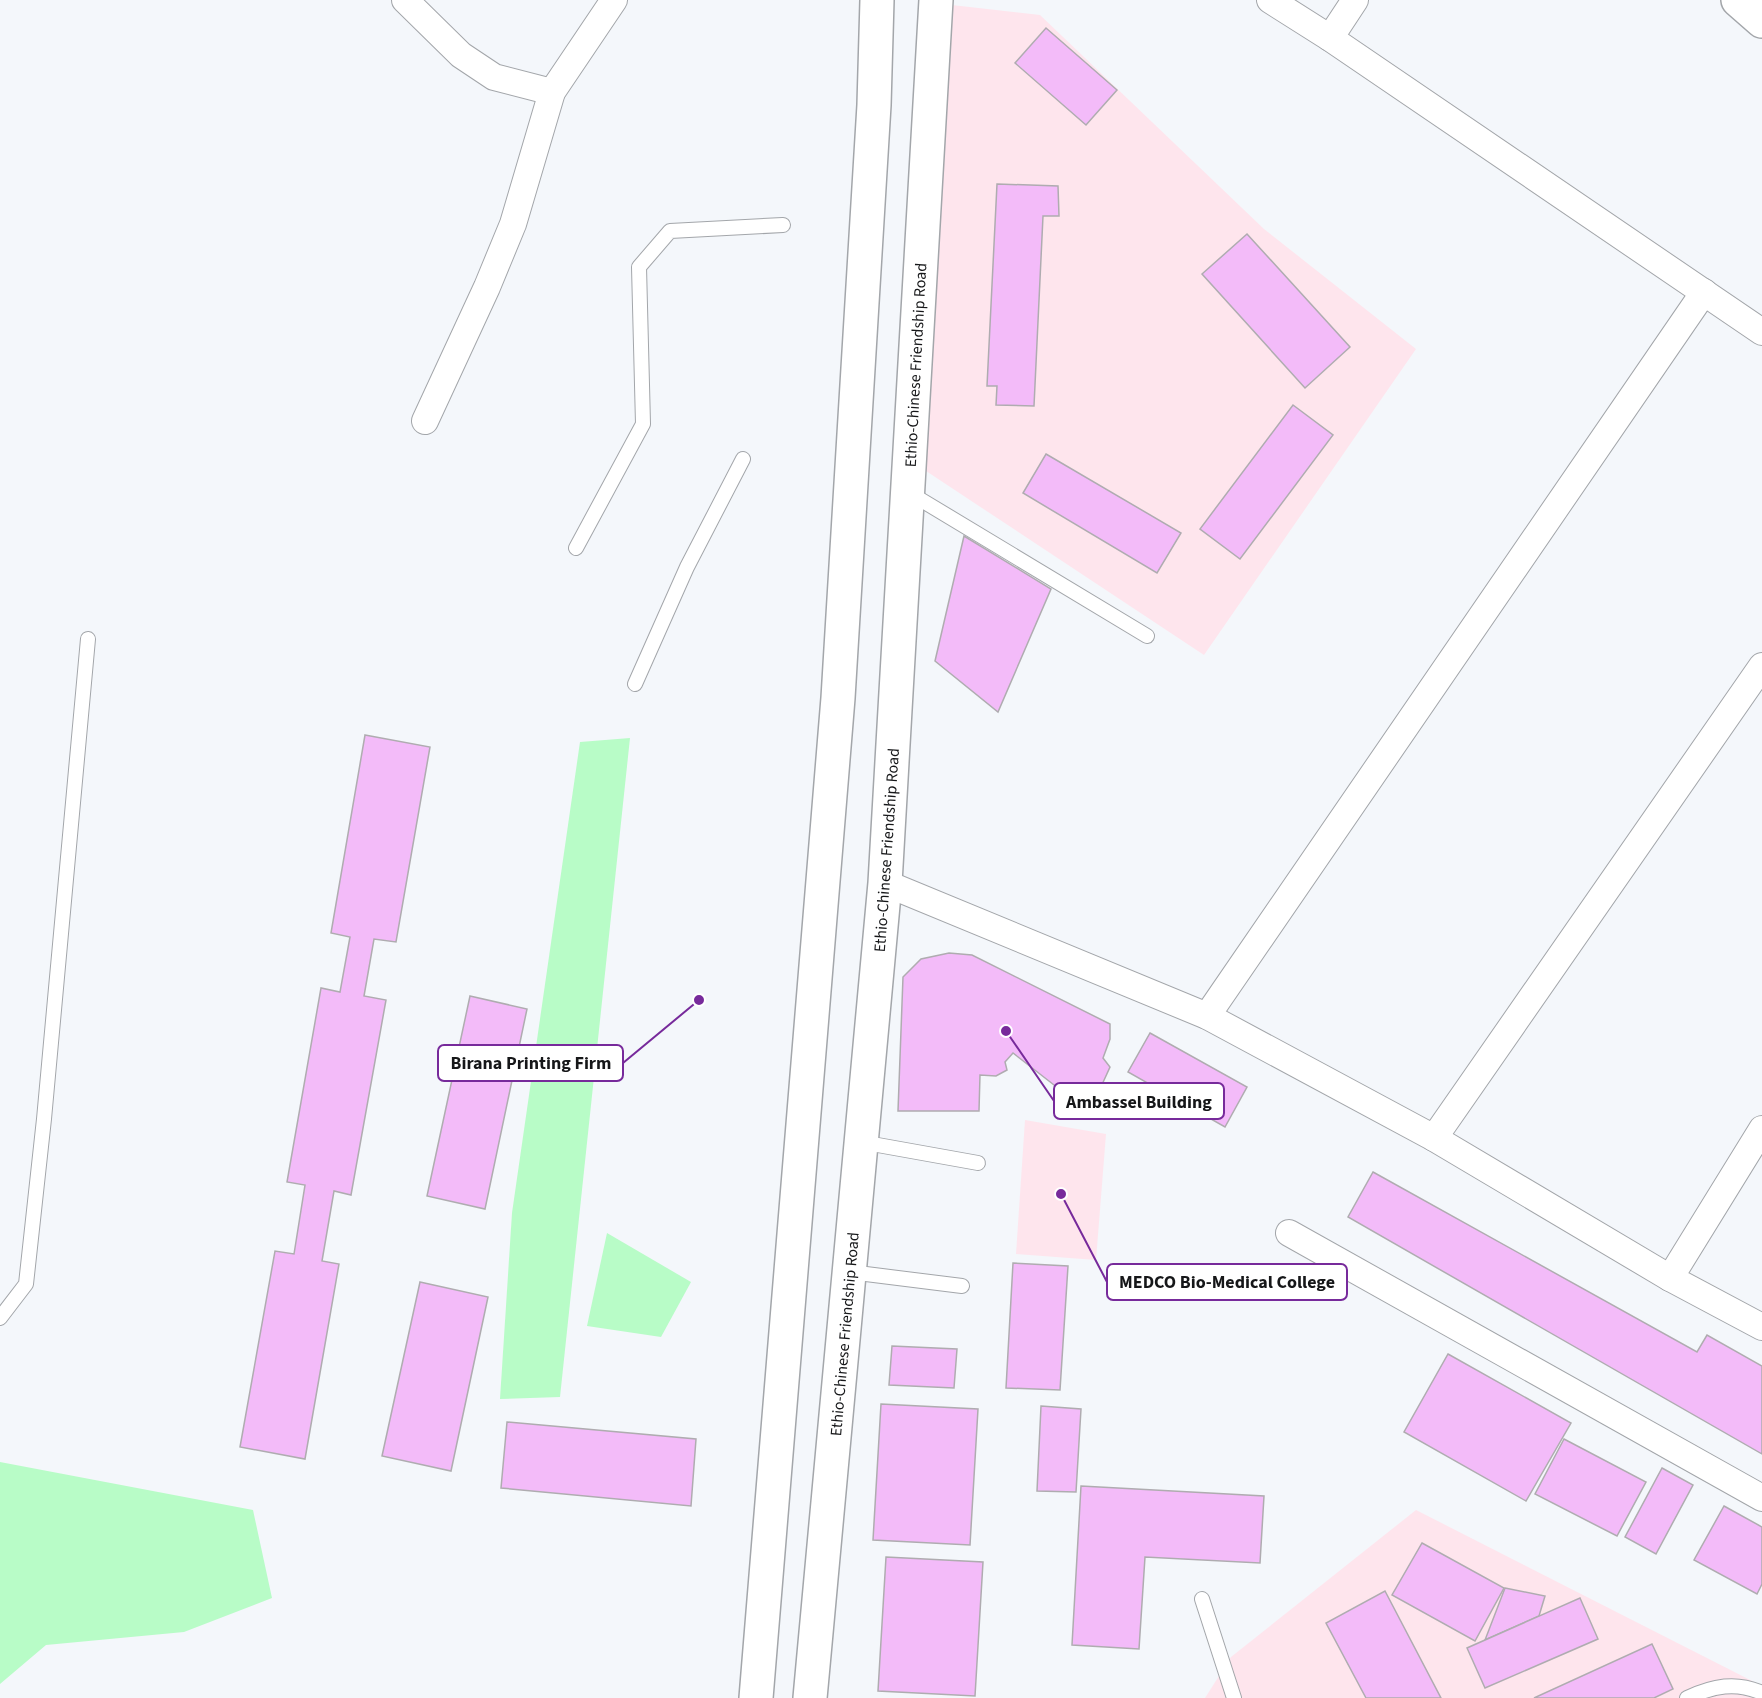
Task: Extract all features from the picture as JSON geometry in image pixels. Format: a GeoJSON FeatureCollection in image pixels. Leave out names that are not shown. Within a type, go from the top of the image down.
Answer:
{"type":"FeatureCollection","features":[{"type":"Feature","properties":{"kind":"main road"},"geometry":{"type":"LineString","coordinates":[[756,1698],[838,698],[870,193],[877,0]]}},
{"type":"Feature","properties":{"kind":"main road","name":"Ethio-Chinese Friendship Road"},"geometry":{"type":"LineString","coordinates":[[810,1698],[885,883],[936,0]]}},
{"type":"Feature","properties":{"kind":"main road"},"geometry":{"type":"LineString","coordinates":[[1738,0],[1762,21]]}},
{"type":"Feature","properties":{"kind":"street"},"geometry":{"type":"LineString","coordinates":[[405,0],[461,55],[494,76],[552,92]]}},
{"type":"Feature","properties":{"kind":"street"},"geometry":{"type":"LineString","coordinates":[[425,421],[487,287],[513,224],[552,92],[614,0]]}},
{"type":"Feature","properties":{"kind":"street"},"geometry":{"type":"LineString","coordinates":[[1270,0],[1330,38],[1762,332]]}},
{"type":"Feature","properties":{"kind":"street"},"geometry":{"type":"LineString","coordinates":[[1330,38],[1355,0]]}},
{"type":"Feature","properties":{"kind":"street"},"geometry":{"type":"LineString","coordinates":[[1207,1016],[1704,292]]}},
{"type":"Feature","properties":{"kind":"street"},"geometry":{"type":"LineString","coordinates":[[1434,1138],[1762,666]]}},
{"type":"Feature","properties":{"kind":"street"},"geometry":{"type":"LineString","coordinates":[[885,883],[1207,1016],[1434,1138],[1670,1278],[1762,1328]]}},
{"type":"Feature","properties":{"kind":"street"},"geometry":{"type":"LineString","coordinates":[[1670,1278],[1762,1129]]}},
{"type":"Feature","properties":{"kind":"street"},"geometry":{"type":"LineString","coordinates":[[1289,1233],[1762,1498]]}},
{"type":"Feature","properties":{"kind":"lane"},"geometry":{"type":"LineString","coordinates":[[576,548],[643,424],[639,267],[670,231],[783,225]]}},
{"type":"Feature","properties":{"kind":"lane"},"geometry":{"type":"LineString","coordinates":[[635,684],[687,567],[743,459]]}},
{"type":"Feature","properties":{"kind":"lane"},"geometry":{"type":"LineString","coordinates":[[908,492],[1147,636]]}},
{"type":"Feature","properties":{"kind":"lane"},"geometry":{"type":"LineString","coordinates":[[0,1318],[26,1284],[44,1119],[88,639]]}},
{"type":"Feature","properties":{"kind":"lane"},"geometry":{"type":"LineString","coordinates":[[861,1142],[978,1163]]}},
{"type":"Feature","properties":{"kind":"lane"},"geometry":{"type":"LineString","coordinates":[[850,1272],[962,1286]]}},
{"type":"Feature","properties":{"kind":"lane"},"geometry":{"type":"LineString","coordinates":[[1202,1599],[1234,1698]]}},
{"type":"Feature","properties":{"kind":"lane"},"geometry":{"type":"LineString","coordinates":[[1687,1698],[1718,1686],[1751,1688],[1762,1693]]}},
{"type":"Feature","properties":{"kind":"shaded area"},"geometry":{"type":"Polygon","coordinates":[[[943,4],[1040,15],[1264,229],[1416,349],[1204,655],[914,463],[943,4]]]}},
{"type":"Feature","properties":{"kind":"shaded area"},"geometry":{"type":"Polygon","coordinates":[[[1025,1120],[1106,1134],[1096,1260],[1016,1254],[1025,1120]]]}},
{"type":"Feature","properties":{"kind":"shaded area"},"geometry":{"type":"Polygon","coordinates":[[[1416,1510],[1762,1686],[1762,1698],[1205,1698],[1231,1657],[1416,1510]]]}},
{"type":"Feature","properties":{"kind":"green space"},"geometry":{"type":"Polygon","coordinates":[[[630,738],[560,1397],[500,1399],[512,1213],[580,742],[630,738]]]}},
{"type":"Feature","properties":{"kind":"green space"},"geometry":{"type":"Polygon","coordinates":[[[607,1233],[691,1282],[661,1337],[587,1326],[607,1233]]]}},
{"type":"Feature","properties":{"kind":"green space"},"geometry":{"type":"Polygon","coordinates":[[[0,1462],[253,1510],[272,1598],[184,1632],[46,1645],[0,1684],[0,1462]]]}},
{"type":"Feature","properties":{"kind":"building"},"geometry":{"type":"Polygon","coordinates":[[[1046,28],[1117,90],[1086,125],[1015,63],[1046,28]]]}},
{"type":"Feature","properties":{"kind":"building"},"geometry":{"type":"Polygon","coordinates":[[[997,184],[1058,186],[1059,216],[1043,216],[1034,406],[996,405],[997,386],[987,386],[997,184]]]}},
{"type":"Feature","properties":{"kind":"building"},"geometry":{"type":"Polygon","coordinates":[[[1247,234],[1350,347],[1305,388],[1202,274],[1247,234]]]}},
{"type":"Feature","properties":{"kind":"building"},"geometry":{"type":"Polygon","coordinates":[[[1293,405],[1333,435],[1240,559],[1200,529],[1293,405]]]}},
{"type":"Feature","properties":{"kind":"building"},"geometry":{"type":"Polygon","coordinates":[[[1046,454],[1181,533],[1157,573],[1023,493],[1046,454]]]}},
{"type":"Feature","properties":{"kind":"building"},"geometry":{"type":"Polygon","coordinates":[[[964,536],[1051,589],[998,712],[935,661],[964,536]]]}},
{"type":"Feature","properties":{"kind":"building"},"geometry":{"type":"Polygon","coordinates":[[[365,735],[430,747],[396,942],[374,939],[364,996],[386,1000],[351,1195],[334,1191],[322,1261],[339,1264],[305,1459],[240,1447],[275,1251],[294,1254],[305,1185],[287,1182],[321,988],[340,992],[350,937],[331,933],[365,735]]]}},
{"type":"Feature","properties":{"kind":"building"},"geometry":{"type":"Polygon","coordinates":[[[949,953],[972,955],[1110,1024],[1110,1039],[1103,1058],[1110,1067],[1100,1089],[1072,1099],[1013,1053],[1005,1062],[1007,1070],[996,1076],[980,1075],[979,1111],[898,1111],[903,977],[921,959],[949,953]]]}},
{"type":"Feature","properties":{"kind":"building"},"geometry":{"type":"Polygon","coordinates":[[[470,996],[527,1009],[485,1209],[427,1196],[470,996]]]}},
{"type":"Feature","properties":{"kind":"building"},"geometry":{"type":"Polygon","coordinates":[[[1150,1033],[1247,1087],[1225,1127],[1128,1072],[1150,1033]]]}},
{"type":"Feature","properties":{"kind":"building"},"geometry":{"type":"Polygon","coordinates":[[[1373,1172],[1697,1352],[1707,1335],[1762,1366],[1762,1454],[1348,1217],[1373,1172]]]}},
{"type":"Feature","properties":{"kind":"building"},"geometry":{"type":"Polygon","coordinates":[[[1013,1263],[1068,1266],[1060,1390],[1006,1388],[1013,1263]]]}},
{"type":"Feature","properties":{"kind":"building"},"geometry":{"type":"Polygon","coordinates":[[[420,1282],[488,1297],[451,1471],[382,1456],[420,1282]]]}},
{"type":"Feature","properties":{"kind":"building"},"geometry":{"type":"Polygon","coordinates":[[[892,1346],[957,1349],[954,1388],[889,1385],[892,1346]]]}},
{"type":"Feature","properties":{"kind":"building"},"geometry":{"type":"Polygon","coordinates":[[[1448,1354],[1571,1423],[1526,1501],[1404,1432],[1448,1354]]]}},
{"type":"Feature","properties":{"kind":"building"},"geometry":{"type":"Polygon","coordinates":[[[881,1404],[978,1409],[970,1545],[873,1540],[881,1404]]]}},
{"type":"Feature","properties":{"kind":"building"},"geometry":{"type":"Polygon","coordinates":[[[1041,1406],[1081,1409],[1076,1492],[1037,1491],[1041,1406]]]}},
{"type":"Feature","properties":{"kind":"building"},"geometry":{"type":"Polygon","coordinates":[[[507,1422],[696,1439],[691,1506],[501,1488],[507,1422]]]}},
{"type":"Feature","properties":{"kind":"building"},"geometry":{"type":"Polygon","coordinates":[[[1564,1439],[1646,1482],[1617,1536],[1535,1494],[1564,1439]]]}},
{"type":"Feature","properties":{"kind":"building"},"geometry":{"type":"Polygon","coordinates":[[[1662,1468],[1693,1485],[1656,1554],[1625,1537],[1662,1468]]]}},
{"type":"Feature","properties":{"kind":"building"},"geometry":{"type":"Polygon","coordinates":[[[1081,1486],[1264,1496],[1260,1563],[1145,1557],[1139,1649],[1072,1645],[1081,1486]]]}},
{"type":"Feature","properties":{"kind":"building"},"geometry":{"type":"Polygon","coordinates":[[[1724,1506],[1762,1527],[1762,1584],[1757,1594],[1694,1560],[1724,1506]]]}},
{"type":"Feature","properties":{"kind":"building"},"geometry":{"type":"Polygon","coordinates":[[[1422,1543],[1504,1588],[1475,1641],[1392,1595],[1422,1543]]]}},
{"type":"Feature","properties":{"kind":"building"},"geometry":{"type":"Polygon","coordinates":[[[886,1557],[983,1562],[975,1696],[878,1691],[886,1557]]]}},
{"type":"Feature","properties":{"kind":"building"},"geometry":{"type":"Polygon","coordinates":[[[1505,1588],[1545,1596],[1539,1616],[1485,1640],[1505,1588]]]}},
{"type":"Feature","properties":{"kind":"building"},"geometry":{"type":"Polygon","coordinates":[[[1385,1591],[1441,1698],[1366,1698],[1326,1623],[1385,1591]]]}},
{"type":"Feature","properties":{"kind":"building"},"geometry":{"type":"Polygon","coordinates":[[[1580,1598],[1598,1639],[1485,1688],[1467,1648],[1580,1598]]]}},
{"type":"Feature","properties":{"kind":"building"},"geometry":{"type":"Polygon","coordinates":[[[1652,1644],[1673,1689],[1654,1698],[1534,1698],[1652,1644]]]}},
{"type":"Feature","properties":{"kind":"place","name":"Birana Printing Firm"},"geometry":{"type":"Point","coordinates":[699,1000]}},
{"type":"Feature","properties":{"kind":"place","name":"Ambassel Building"},"geometry":{"type":"Point","coordinates":[1006,1031]}},
{"type":"Feature","properties":{"kind":"place","name":"MEDCO Bio-Medical College"},"geometry":{"type":"Point","coordinates":[1061,1194]}}]}
